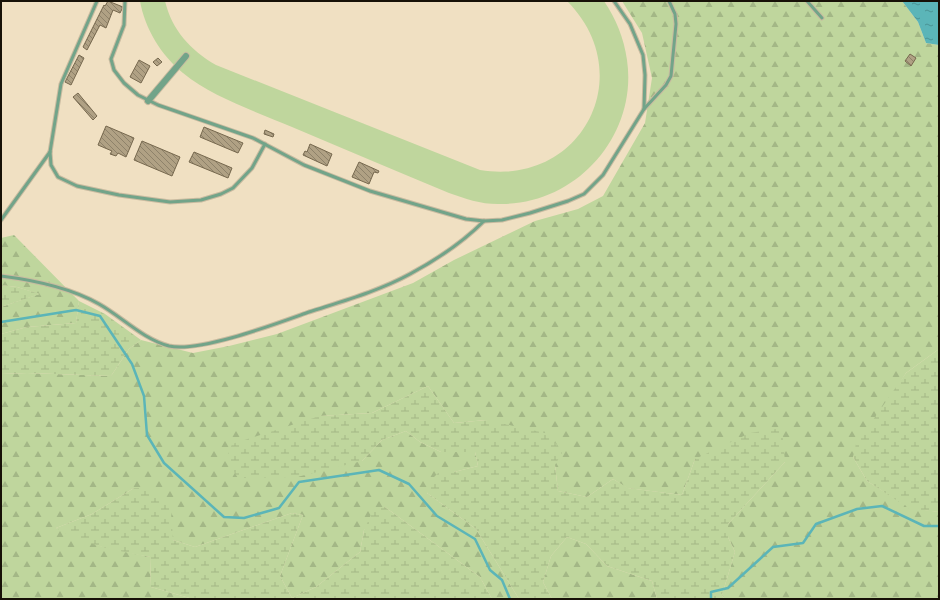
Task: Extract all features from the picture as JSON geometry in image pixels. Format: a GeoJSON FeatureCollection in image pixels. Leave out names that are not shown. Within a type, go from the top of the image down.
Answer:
{"type":"FeatureCollection","features":[{"type":"Feature","properties":{"kind":"street"},"geometry":{"type":"LineString","coordinates":[[148,101],[186,56]]}},
{"type":"Feature","properties":{"kind":"lane"},"geometry":{"type":"LineString","coordinates":[[97,1],[71,59],[62,84],[50,152],[53,170],[58,176],[68,183],[119,195],[181,202],[211,198],[233,188],[252,168],[265,144]]}},
{"type":"Feature","properties":{"kind":"lane"},"geometry":{"type":"LineString","coordinates":[[125,1],[124,25],[112,54],[112,64],[124,83],[148,101],[265,144],[310,168],[370,191],[466,219],[484,222],[502,220],[548,208],[584,194],[603,175],[644,109],[666,85],[671,76],[675,19],[674,9],[669,1]]}},
{"type":"Feature","properties":{"kind":"lane"},"geometry":{"type":"LineString","coordinates":[[614,1],[630,24],[640,45],[645,75],[644,109]]}},
{"type":"Feature","properties":{"kind":"lane"},"geometry":{"type":"LineString","coordinates":[[807,1],[822,18]]}},
{"type":"Feature","properties":{"kind":"lane"},"geometry":{"type":"LineString","coordinates":[[1,220],[50,152]]}},
{"type":"Feature","properties":{"kind":"lane"},"geometry":{"type":"LineString","coordinates":[[1,276],[36,282],[83,296],[99,304],[159,342],[173,346],[189,346],[231,337],[269,326],[370,291],[404,277],[452,249],[484,222]]}},
{"type":"Feature","properties":{"kind":"green space"},"geometry":{"type":"Polygon","coordinates":[[[140,1],[165,1],[172,21],[183,38],[198,53],[216,65],[480,170],[516,171],[547,161],[572,143],[589,119],[598,91],[599,61],[588,30],[567,1],[604,1],[619,29],[627,60],[628,88],[623,114],[612,139],[597,160],[577,178],[555,192],[529,201],[488,204],[475,201],[429,185],[250,110],[221,97],[195,82],[175,66],[161,50],[146,22],[140,1]]]}},
{"type":"Feature","properties":{"kind":"green space"},"geometry":{"type":"Polygon","coordinates":[[[622,1],[902,1],[918,22],[926,43],[939,45],[939,349],[906,373],[853,457],[867,481],[910,508],[939,512],[939,599],[724,599],[722,595],[735,552],[728,537],[728,524],[785,462],[695,459],[682,495],[627,488],[613,479],[587,497],[558,491],[555,465],[486,420],[454,423],[428,386],[372,413],[320,416],[362,461],[382,440],[406,431],[420,442],[441,452],[475,452],[478,466],[454,472],[427,493],[476,529],[519,599],[492,599],[480,577],[385,507],[364,530],[360,552],[316,587],[292,598],[280,576],[303,515],[292,513],[195,547],[173,540],[134,488],[92,514],[56,528],[100,546],[150,557],[151,587],[193,599],[1,599],[1,374],[27,373],[111,376],[129,349],[141,340],[193,353],[277,334],[413,283],[454,260],[535,221],[578,209],[603,196],[645,123],[652,78],[642,33],[622,1]]]}},
{"type":"Feature","properties":{"kind":"green space"},"geometry":{"type":"Polygon","coordinates":[[[14,235],[79,301],[76,323],[27,327],[1,334],[1,307],[39,294],[17,287],[1,285],[1,238],[14,235]]]}},
{"type":"Feature","properties":{"kind":"green space"},"geometry":{"type":"Polygon","coordinates":[[[1,285],[17,287],[40,294],[1,307],[1,285]]]}},
{"type":"Feature","properties":{"kind":"green space"},"geometry":{"type":"Polygon","coordinates":[[[79,301],[105,314],[141,340],[129,349],[111,376],[27,373],[1,374],[1,334],[27,327],[76,323],[79,301]]]}},
{"type":"Feature","properties":{"kind":"green space"},"geometry":{"type":"Polygon","coordinates":[[[939,349],[939,512],[910,509],[867,481],[853,457],[856,444],[906,373],[939,349]]]}},
{"type":"Feature","properties":{"kind":"green space"},"geometry":{"type":"Polygon","coordinates":[[[428,386],[454,423],[486,420],[550,434],[562,453],[555,465],[558,491],[587,497],[613,479],[628,488],[682,495],[695,459],[750,433],[782,428],[785,462],[728,524],[728,537],[735,552],[722,595],[724,599],[657,599],[652,581],[607,566],[586,544],[567,537],[551,556],[543,582],[552,599],[519,599],[476,529],[427,493],[431,480],[443,468],[454,472],[478,466],[475,452],[441,452],[420,442],[406,431],[382,440],[362,461],[297,477],[238,478],[226,460],[232,444],[320,416],[372,413],[428,386]]]}},
{"type":"Feature","properties":{"kind":"green space"},"geometry":{"type":"Polygon","coordinates":[[[134,488],[148,488],[171,507],[173,540],[195,547],[292,513],[303,515],[280,576],[292,598],[316,587],[360,552],[364,530],[374,508],[385,507],[480,577],[492,599],[193,599],[151,587],[150,557],[113,550],[90,543],[56,528],[92,514],[134,488]]]}},
{"type":"Feature","properties":{"kind":"green space"},"geometry":{"type":"Polygon","coordinates":[[[567,537],[586,544],[607,566],[652,581],[657,599],[552,599],[543,582],[551,556],[567,537]]]}},
{"type":"Feature","properties":{"kind":"water"},"geometry":{"type":"Polygon","coordinates":[[[902,1],[939,1],[939,45],[926,43],[918,22],[902,1]]]}},
{"type":"Feature","properties":{"kind":"building"},"geometry":{"type":"Polygon","coordinates":[[[108,1],[123,7],[120,13],[113,10],[106,28],[100,25],[87,50],[83,47],[104,5],[105,6],[108,1]]]}},
{"type":"Feature","properties":{"kind":"building"},"geometry":{"type":"Polygon","coordinates":[[[910,54],[916,58],[911,66],[905,61],[910,54]]]}},
{"type":"Feature","properties":{"kind":"building"},"geometry":{"type":"Polygon","coordinates":[[[79,55],[84,58],[71,85],[65,82],[79,55]]]}},
{"type":"Feature","properties":{"kind":"building"},"geometry":{"type":"Polygon","coordinates":[[[158,58],[162,62],[157,66],[153,62],[158,58]]]}},
{"type":"Feature","properties":{"kind":"building"},"geometry":{"type":"Polygon","coordinates":[[[139,60],[150,66],[141,83],[130,77],[139,60]]]}},
{"type":"Feature","properties":{"kind":"building"},"geometry":{"type":"Polygon","coordinates":[[[78,93],[97,116],[93,120],[73,97],[78,93]]]}},
{"type":"Feature","properties":{"kind":"building"},"geometry":{"type":"Polygon","coordinates":[[[106,126],[134,138],[126,157],[118,153],[116,156],[110,154],[112,151],[98,145],[106,126]]]}},
{"type":"Feature","properties":{"kind":"building"},"geometry":{"type":"Polygon","coordinates":[[[204,127],[243,143],[238,153],[200,137],[204,127]]]}},
{"type":"Feature","properties":{"kind":"building"},"geometry":{"type":"Polygon","coordinates":[[[265,130],[274,134],[273,137],[264,134],[265,130]]]}},
{"type":"Feature","properties":{"kind":"building"},"geometry":{"type":"Polygon","coordinates":[[[142,141],[180,157],[172,176],[134,160],[142,141]]]}},
{"type":"Feature","properties":{"kind":"building"},"geometry":{"type":"Polygon","coordinates":[[[310,144],[332,154],[327,166],[303,155],[305,151],[307,152],[310,144]]]}},
{"type":"Feature","properties":{"kind":"building"},"geometry":{"type":"Polygon","coordinates":[[[194,152],[232,168],[228,178],[189,162],[194,152]]]}},
{"type":"Feature","properties":{"kind":"building"},"geometry":{"type":"Polygon","coordinates":[[[359,162],[379,171],[378,173],[374,172],[369,184],[352,177],[359,162]]]}},
{"type":"Feature","properties":{"kind":"waterway"},"geometry":{"type":"LineString","coordinates":[[1,322],[76,310],[100,316],[132,364],[144,396],[147,435],[164,463],[224,517],[244,518],[279,508],[299,482],[379,470],[409,484],[437,516],[475,539],[490,570],[502,580],[510,599]]}},
{"type":"Feature","properties":{"kind":"waterway"},"geometry":{"type":"LineString","coordinates":[[711,599],[711,592],[728,588],[773,547],[803,543],[816,524],[857,509],[882,506],[924,526],[939,526]]}}]}
